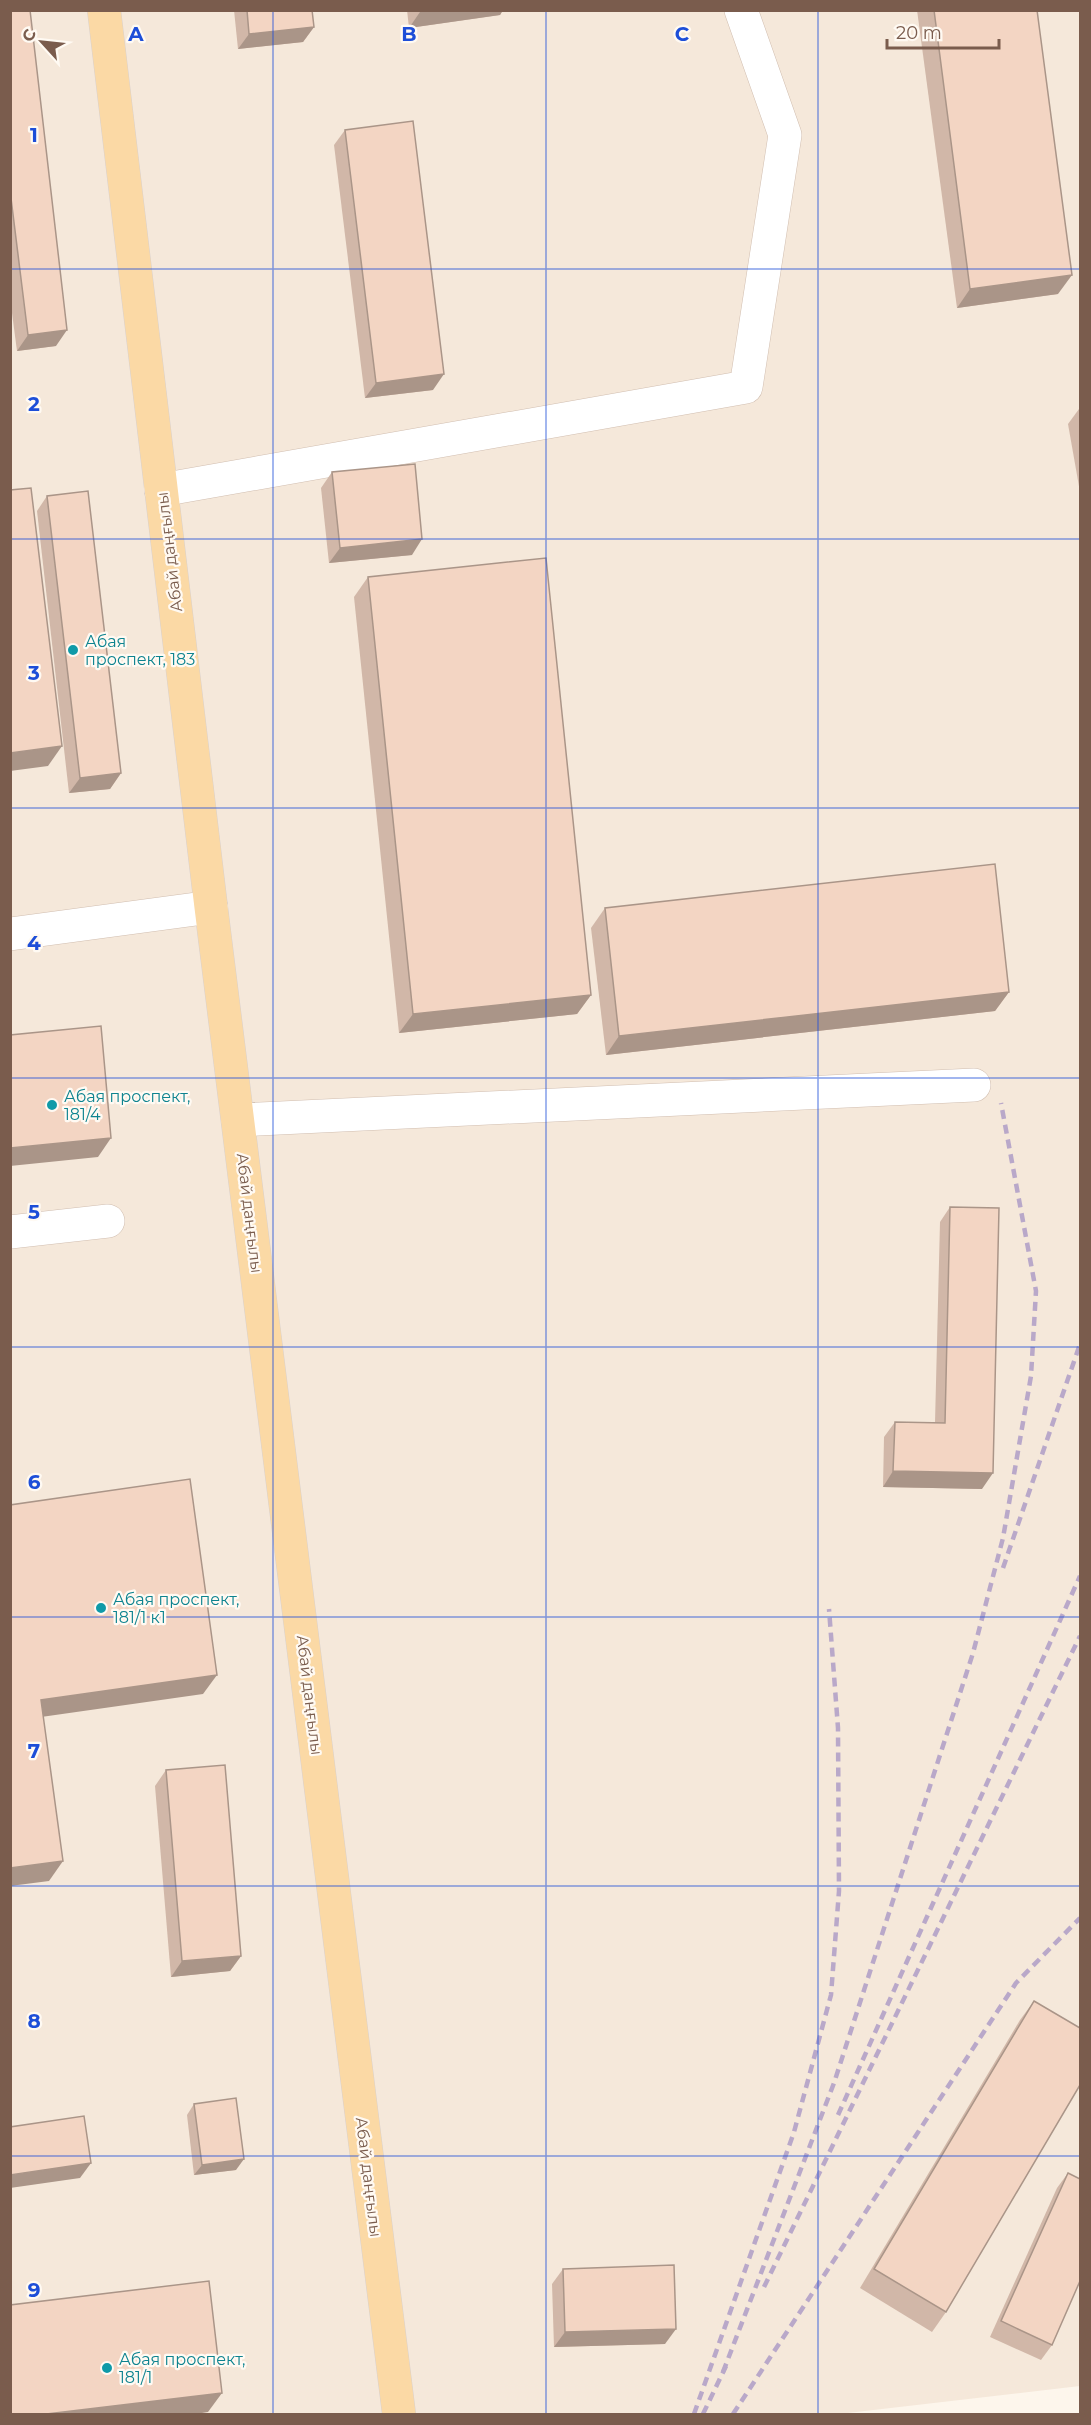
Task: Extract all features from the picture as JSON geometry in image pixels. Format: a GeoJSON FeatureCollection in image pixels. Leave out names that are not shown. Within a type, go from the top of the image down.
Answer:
{"type":"FeatureCollection","features":[{"type":"Feature","properties":{"kind":"main road","name":"Абай даңғылы"},"geometry":{"type":"LineString","coordinates":[[104,10],[211,907],[399,2415]]}},
{"type":"Feature","properties":{"kind":"lane"},"geometry":{"type":"LineString","coordinates":[[161,490],[746,387],[785,135],[741,10]]}},
{"type":"Feature","properties":{"kind":"lane"},"geometry":{"type":"LineString","coordinates":[[10,934],[211,907]]}},
{"type":"Feature","properties":{"kind":"lane"},"geometry":{"type":"LineString","coordinates":[[238,1120],[974,1085]]}},
{"type":"Feature","properties":{"kind":"lane"},"geometry":{"type":"LineString","coordinates":[[10,1233],[108,1221]]}},
{"type":"Feature","properties":{"kind":"shaded area"},"geometry":{"type":"Polygon","coordinates":[[[11,11],[1080,11],[1080,2386],[839,2414],[11,2414],[11,11]]]}},
{"type":"Feature","properties":{"kind":"building"},"geometry":{"type":"Polygon","coordinates":[[[10,10],[30,10],[67,330],[28,335],[10,190],[10,10]]]}},
{"type":"Feature","properties":{"kind":"building"},"geometry":{"type":"Polygon","coordinates":[[[247,10],[312,10],[314,27],[249,34],[247,10]]]}},
{"type":"Feature","properties":{"kind":"building"},"geometry":{"type":"Polygon","coordinates":[[[934,10],[1037,10],[1072,275],[970,289],[934,10]]]}},
{"type":"Feature","properties":{"kind":"building"},"geometry":{"type":"Polygon","coordinates":[[[413,121],[444,374],[376,383],[345,130],[413,121]]]}},
{"type":"Feature","properties":{"kind":"building"},"geometry":{"type":"Polygon","coordinates":[[[415,464],[422,539],[340,548],[332,472],[415,464]]]}},
{"type":"Feature","properties":{"kind":"building"},"geometry":{"type":"Polygon","coordinates":[[[31,488],[62,746],[10,753],[10,490],[31,488]]]}},
{"type":"Feature","properties":{"kind":"building","name":"Абая проспект, 183"},"geometry":{"type":"Polygon","coordinates":[[[88,491],[121,773],[80,778],[47,496],[88,491]]]}},
{"type":"Feature","properties":{"kind":"building"},"geometry":{"type":"Polygon","coordinates":[[[546,558],[591,995],[413,1014],[368,577],[546,558]]]}},
{"type":"Feature","properties":{"kind":"building"},"geometry":{"type":"Polygon","coordinates":[[[995,864],[1009,992],[619,1036],[605,908],[995,864]]]}},
{"type":"Feature","properties":{"kind":"building","name":"Абая проспект, 181/4"},"geometry":{"type":"Polygon","coordinates":[[[101,1026],[111,1138],[10,1148],[10,1035],[101,1026]]]}},
{"type":"Feature","properties":{"kind":"building"},"geometry":{"type":"Polygon","coordinates":[[[950,1207],[999,1208],[993,1473],[893,1471],[895,1422],[945,1423],[950,1207]]]}},
{"type":"Feature","properties":{"kind":"building","name":"Абая проспект, 181/1 к1"},"geometry":{"type":"Polygon","coordinates":[[[190,1479],[217,1675],[41,1700],[63,1861],[10,1868],[10,1505],[190,1479]]]}},
{"type":"Feature","properties":{"kind":"building"},"geometry":{"type":"Polygon","coordinates":[[[225,1765],[241,1956],[182,1961],[166,1770],[225,1765]]]}},
{"type":"Feature","properties":{"kind":"building"},"geometry":{"type":"Polygon","coordinates":[[[1034,2001],[1080,2028],[1080,2085],[946,2312],[874,2269],[1034,2001]]]}},
{"type":"Feature","properties":{"kind":"building"},"geometry":{"type":"Polygon","coordinates":[[[236,2098],[244,2159],[202,2165],[194,2104],[236,2098]]]}},
{"type":"Feature","properties":{"kind":"building"},"geometry":{"type":"Polygon","coordinates":[[[84,2116],[91,2163],[10,2175],[10,2127],[84,2116]]]}},
{"type":"Feature","properties":{"kind":"building"},"geometry":{"type":"Polygon","coordinates":[[[1068,2173],[1080,2179],[1080,2281],[1052,2345],[1001,2321],[1068,2173]]]}},
{"type":"Feature","properties":{"kind":"building"},"geometry":{"type":"Polygon","coordinates":[[[674,2265],[676,2329],[565,2332],[563,2269],[674,2265]]]}},
{"type":"Feature","properties":{"kind":"building","name":"Абая проспект, 181/1"},"geometry":{"type":"Polygon","coordinates":[[[209,2281],[222,2393],[38,2415],[10,2415],[10,2305],[209,2281]]]}},
{"type":"Feature","properties":{"kind":"railway"},"geometry":{"type":"LineString","coordinates":[[723,2372],[834,2083],[973,1653],[1003,1538],[1031,1376],[1036,1291],[1001,1103]]}},
{"type":"Feature","properties":{"kind":"railway"},"geometry":{"type":"LineString","coordinates":[[1003,1568],[1080,1344]]}},
{"type":"Feature","properties":{"kind":"railway"},"geometry":{"type":"LineString","coordinates":[[838,2115],[1080,1576]]}},
{"type":"Feature","properties":{"kind":"railway"},"geometry":{"type":"LineString","coordinates":[[694,2414],[794,2132],[831,1995],[839,1891],[838,1728],[829,1609]]}},
{"type":"Feature","properties":{"kind":"railway"},"geometry":{"type":"LineString","coordinates":[[764,2287],[1080,1636]]}},
{"type":"Feature","properties":{"kind":"railway"},"geometry":{"type":"LineString","coordinates":[[733,2414],[1016,1983],[1080,1918]]}},
{"type":"Feature","properties":{"kind":"railway"},"geometry":{"type":"LineString","coordinates":[[703,2414],[726,2366]]}},
{"type":"Feature","properties":{"kind":"place","name":"Абая проспект, 183"},"geometry":{"type":"Point","coordinates":[73,650]}},
{"type":"Feature","properties":{"kind":"place","name":"Абая проспект, 181/4"},"geometry":{"type":"Point","coordinates":[52,1105]}},
{"type":"Feature","properties":{"kind":"place","name":"Абая проспект, 181/1 к1"},"geometry":{"type":"Point","coordinates":[101,1608]}},
{"type":"Feature","properties":{"kind":"place","name":"Абая проспект, 181/1"},"geometry":{"type":"Point","coordinates":[107,2368]}}]}
